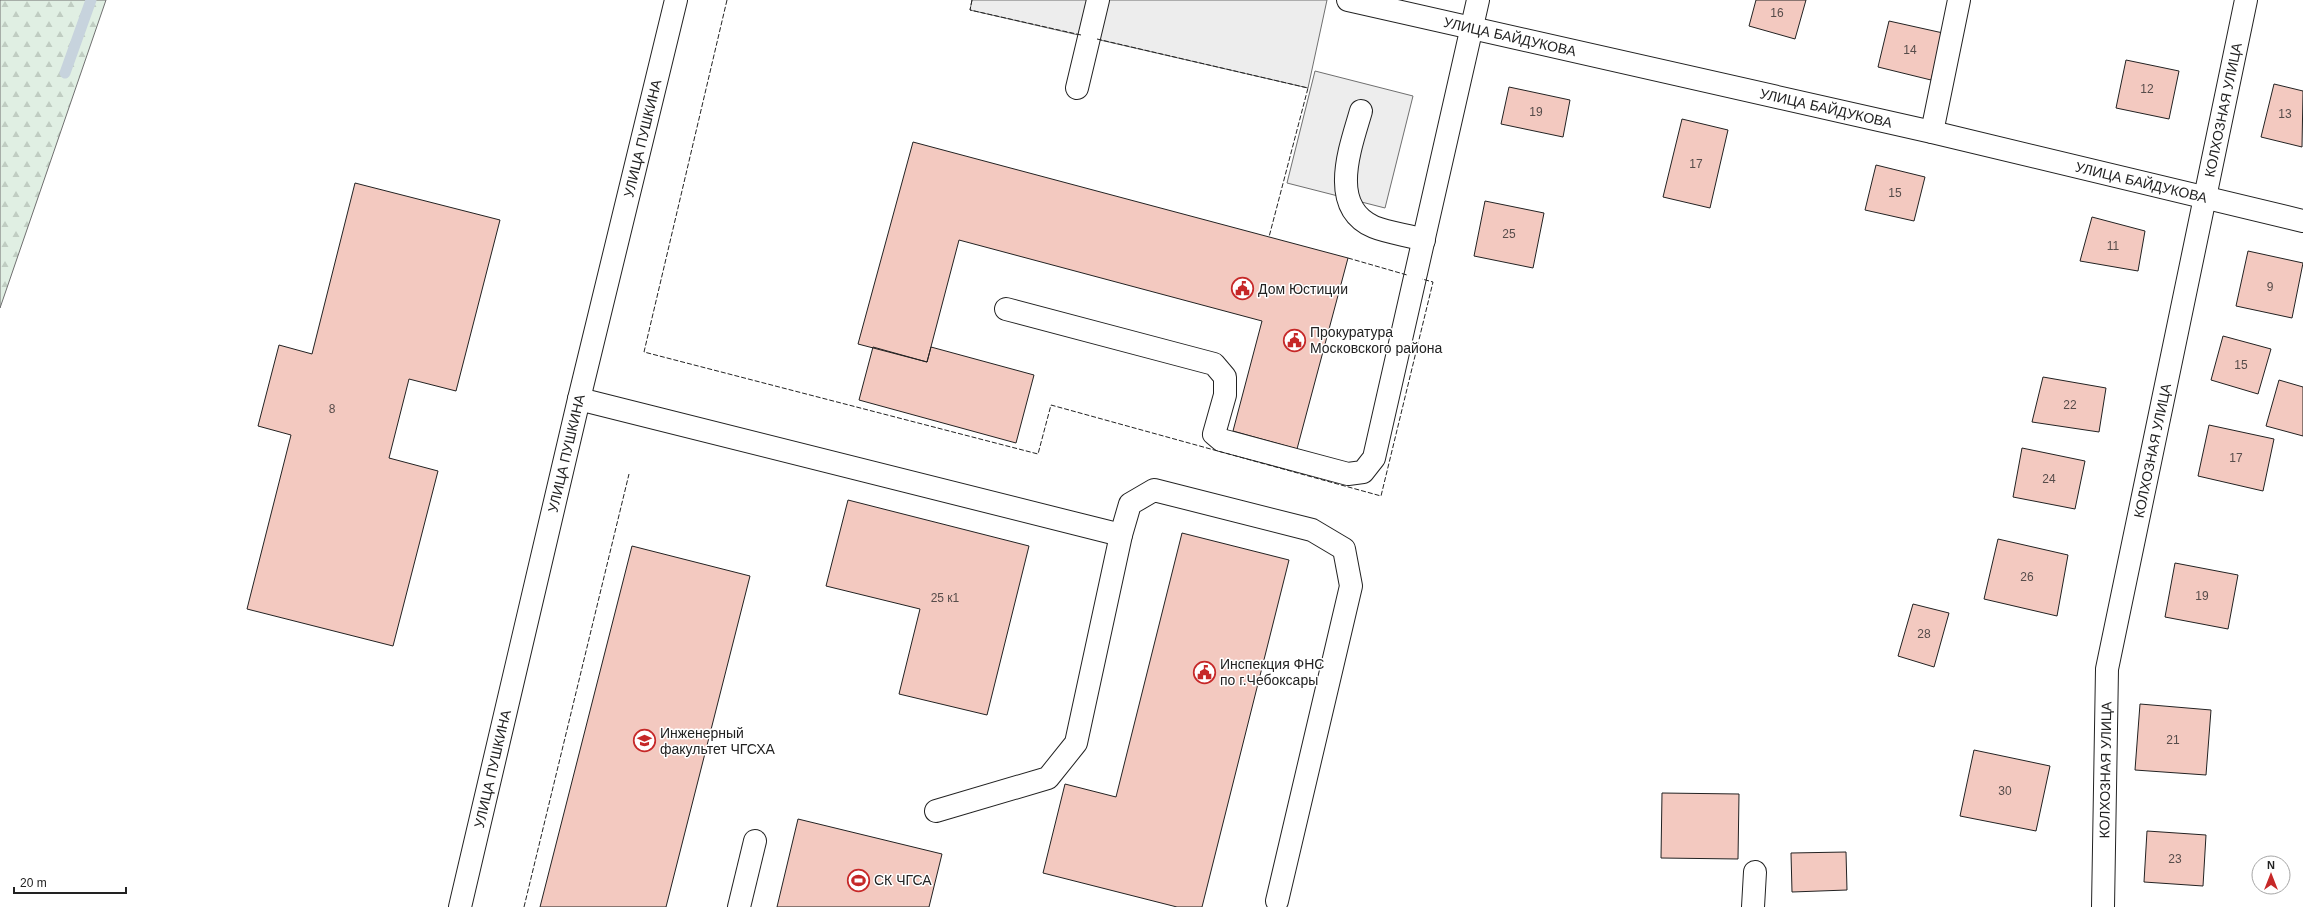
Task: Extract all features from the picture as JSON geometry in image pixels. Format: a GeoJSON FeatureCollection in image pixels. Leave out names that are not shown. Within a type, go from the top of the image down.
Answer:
{"type":"FeatureCollection","features":[{"type":"Feature","properties":{"kind":"street","name":"УЛИЦА ПУШКИНА"},"geometry":{"type":"LineString","coordinates":[[460,907],[579,399],[676,0]]}},
{"type":"Feature","properties":{"kind":"street"},"geometry":{"type":"LineString","coordinates":[[1077,88],[1098,0]]}},
{"type":"Feature","properties":{"kind":"street","name":"УЛИЦА БАЙДУКОВА"},"geometry":{"type":"LineString","coordinates":[[1348,0],[1932,132],[2303,221]]}},
{"type":"Feature","properties":{"kind":"street"},"geometry":{"type":"LineString","coordinates":[[1006,309],[1214,364],[1225,377],[1225,395],[1214,434],[1221,440],[1348,474],[1363,472],[1374,458],[1478,0]]}},
{"type":"Feature","properties":{"kind":"street"},"geometry":{"type":"LineString","coordinates":[[1932,132],[1959,0]]}},
{"type":"Feature","properties":{"kind":"street","name":"КОЛХОЗНАЯ УЛИЦА"},"geometry":{"type":"LineString","coordinates":[[2103,907],[2107,669],[2246,0]]}},
{"type":"Feature","properties":{"kind":"street"},"geometry":{"type":"LineString","coordinates":[[1361,111],[1346,165],[1346,190],[1355,213],[1373,226],[1424,240]]}},
{"type":"Feature","properties":{"kind":"street"},"geometry":{"type":"LineString","coordinates":[[579,399],[1121,535]]}},
{"type":"Feature","properties":{"kind":"street"},"geometry":{"type":"LineString","coordinates":[[936,811],[1048,778],[1076,743],[1121,535],[1130,504],[1154,490],[1312,530],[1344,549],[1351,586],[1277,901]]}},
{"type":"Feature","properties":{"kind":"street"},"geometry":{"type":"LineString","coordinates":[[739,907],[755,841]]}},
{"type":"Feature","properties":{"kind":"street"},"geometry":{"type":"LineString","coordinates":[[1753,907],[1755,872]]}},
{"type":"Feature","properties":{"kind":"green space"},"geometry":{"type":"Polygon","coordinates":[[[0,0],[106,0],[0,308],[0,0]]]}},
{"type":"Feature","properties":{"kind":"shaded area"},"geometry":{"type":"Polygon","coordinates":[[[972,0],[1327,0],[1308,88],[970,10],[972,0]]]}},
{"type":"Feature","properties":{"kind":"shaded area"},"geometry":{"type":"Polygon","coordinates":[[[1315,71],[1413,96],[1385,208],[1287,183],[1315,71]]]}},
{"type":"Feature","properties":{"kind":"building"},"geometry":{"type":"Polygon","coordinates":[[[1756,0],[1806,0],[1795,39],[1749,26],[1756,0]]]}},
{"type":"Feature","properties":{"kind":"building"},"geometry":{"type":"Polygon","coordinates":[[[1889,21],[1943,33],[1931,80],[1878,67],[1889,21]]]}},
{"type":"Feature","properties":{"kind":"building"},"geometry":{"type":"Polygon","coordinates":[[[2126,60],[2179,71],[2169,119],[2116,108],[2126,60]]]}},
{"type":"Feature","properties":{"kind":"building"},"geometry":{"type":"Polygon","coordinates":[[[2274,84],[2303,91],[2302,147],[2261,137],[2274,84]]]}},
{"type":"Feature","properties":{"kind":"building"},"geometry":{"type":"Polygon","coordinates":[[[1509,87],[1570,100],[1563,137],[1501,124],[1509,87]]]}},
{"type":"Feature","properties":{"kind":"building"},"geometry":{"type":"Polygon","coordinates":[[[1682,119],[1728,130],[1710,208],[1663,197],[1682,119]]]}},
{"type":"Feature","properties":{"kind":"building","name":"Дом Юстиции"},"geometry":{"type":"Polygon","coordinates":[[[913,142],[1348,258],[1297,449],[1233,431],[1262,321],[959,240],[927,362],[858,344],[913,142]]]}},
{"type":"Feature","properties":{"kind":"building"},"geometry":{"type":"Polygon","coordinates":[[[1876,165],[1925,177],[1914,221],[1865,210],[1876,165]]]}},
{"type":"Feature","properties":{"kind":"building"},"geometry":{"type":"Polygon","coordinates":[[[355,183],[500,220],[456,391],[409,379],[389,458],[438,471],[393,646],[247,609],[291,435],[258,426],[279,345],[312,354],[355,183]]]}},
{"type":"Feature","properties":{"kind":"building"},"geometry":{"type":"Polygon","coordinates":[[[1485,201],[1544,213],[1533,268],[1474,256],[1485,201]]]}},
{"type":"Feature","properties":{"kind":"building"},"geometry":{"type":"Polygon","coordinates":[[[2092,217],[2145,231],[2138,271],[2080,261],[2092,217]]]}},
{"type":"Feature","properties":{"kind":"building"},"geometry":{"type":"Polygon","coordinates":[[[2248,251],[2303,263],[2292,318],[2236,306],[2248,251]]]}},
{"type":"Feature","properties":{"kind":"building"},"geometry":{"type":"Polygon","coordinates":[[[2223,336],[2271,349],[2258,394],[2211,380],[2223,336]]]}},
{"type":"Feature","properties":{"kind":"building"},"geometry":{"type":"Polygon","coordinates":[[[873,347],[927,362],[931,347],[1034,375],[1016,443],[859,400],[873,347]]]}},
{"type":"Feature","properties":{"kind":"building"},"geometry":{"type":"Polygon","coordinates":[[[2043,377],[2106,388],[2099,432],[2032,422],[2043,377]]]}},
{"type":"Feature","properties":{"kind":"building"},"geometry":{"type":"Polygon","coordinates":[[[2279,380],[2303,387],[2303,436],[2266,426],[2279,380]]]}},
{"type":"Feature","properties":{"kind":"building"},"geometry":{"type":"Polygon","coordinates":[[[2209,425],[2274,439],[2263,491],[2198,476],[2209,425]]]}},
{"type":"Feature","properties":{"kind":"building"},"geometry":{"type":"Polygon","coordinates":[[[2022,448],[2085,461],[2075,509],[2013,497],[2022,448]]]}},
{"type":"Feature","properties":{"kind":"building"},"geometry":{"type":"Polygon","coordinates":[[[848,500],[1029,546],[987,715],[899,694],[920,609],[826,586],[848,500]]]}},
{"type":"Feature","properties":{"kind":"building","name":"Инспекция ФНС по г.Чебоксары"},"geometry":{"type":"Polygon","coordinates":[[[1182,533],[1289,560],[1202,907],[1177,907],[1043,873],[1065,784],[1116,797],[1182,533]]]}},
{"type":"Feature","properties":{"kind":"building"},"geometry":{"type":"Polygon","coordinates":[[[1998,539],[2068,555],[2057,616],[1984,599],[1998,539]]]}},
{"type":"Feature","properties":{"kind":"building","name":"Инженерный факультет ЧГСХА"},"geometry":{"type":"Polygon","coordinates":[[[632,546],[750,576],[666,907],[540,907],[632,546]]]}},
{"type":"Feature","properties":{"kind":"building"},"geometry":{"type":"Polygon","coordinates":[[[2175,563],[2238,575],[2228,629],[2165,617],[2175,563]]]}},
{"type":"Feature","properties":{"kind":"building"},"geometry":{"type":"Polygon","coordinates":[[[1913,604],[1949,613],[1934,667],[1898,656],[1913,604]]]}},
{"type":"Feature","properties":{"kind":"building"},"geometry":{"type":"Polygon","coordinates":[[[2140,704],[2211,710],[2206,775],[2135,770],[2140,704]]]}},
{"type":"Feature","properties":{"kind":"building"},"geometry":{"type":"Polygon","coordinates":[[[1974,750],[2050,766],[2036,831],[1960,816],[1974,750]]]}},
{"type":"Feature","properties":{"kind":"building"},"geometry":{"type":"Polygon","coordinates":[[[1662,793],[1739,794],[1738,859],[1661,858],[1662,793]]]}},
{"type":"Feature","properties":{"kind":"building","name":"СК ЧГСА"},"geometry":{"type":"Polygon","coordinates":[[[798,819],[942,854],[929,907],[777,907],[798,819]]]}},
{"type":"Feature","properties":{"kind":"building"},"geometry":{"type":"Polygon","coordinates":[[[2147,831],[2206,835],[2203,886],[2144,882],[2147,831]]]}},
{"type":"Feature","properties":{"kind":"building"},"geometry":{"type":"Polygon","coordinates":[[[1846,852],[1847,890],[1792,892],[1791,853],[1846,852]]]}},
{"type":"Feature","properties":{"kind":"waterway"},"geometry":{"type":"LineString","coordinates":[[65,73],[91,0]]}},
{"type":"Feature","properties":{"kind":"fence"},"geometry":{"type":"LineString","coordinates":[[727,0],[644,352],[1038,454],[1051,405],[1381,496],[1433,282],[1422,279]]}},
{"type":"Feature","properties":{"kind":"fence"},"geometry":{"type":"LineString","coordinates":[[972,0],[970,10],[1081,35]]}},
{"type":"Feature","properties":{"kind":"fence"},"geometry":{"type":"LineString","coordinates":[[1097,39],[1308,88],[1269,237]]}},
{"type":"Feature","properties":{"kind":"fence"},"geometry":{"type":"LineString","coordinates":[[1348,258],[1407,275]]}},
{"type":"Feature","properties":{"kind":"fence"},"geometry":{"type":"LineString","coordinates":[[524,907],[629,474]]}},
{"type":"Feature","properties":{"kind":"place","name":"Дом Юстиции"},"geometry":{"type":"Point","coordinates":[1242,289]}},
{"type":"Feature","properties":{"kind":"place","name":"Прокуратура Московского района"},"geometry":{"type":"Point","coordinates":[1295,340]}},
{"type":"Feature","properties":{"kind":"place","name":"Инспекция ФНС по г.Чебоксары"},"geometry":{"type":"Point","coordinates":[1204,672]}},
{"type":"Feature","properties":{"kind":"place","name":"Инженерный факультет ЧГСХА"},"geometry":{"type":"Point","coordinates":[645,741]}},
{"type":"Feature","properties":{"kind":"place","name":"СК ЧГСА"},"geometry":{"type":"Point","coordinates":[859,880]}}]}
